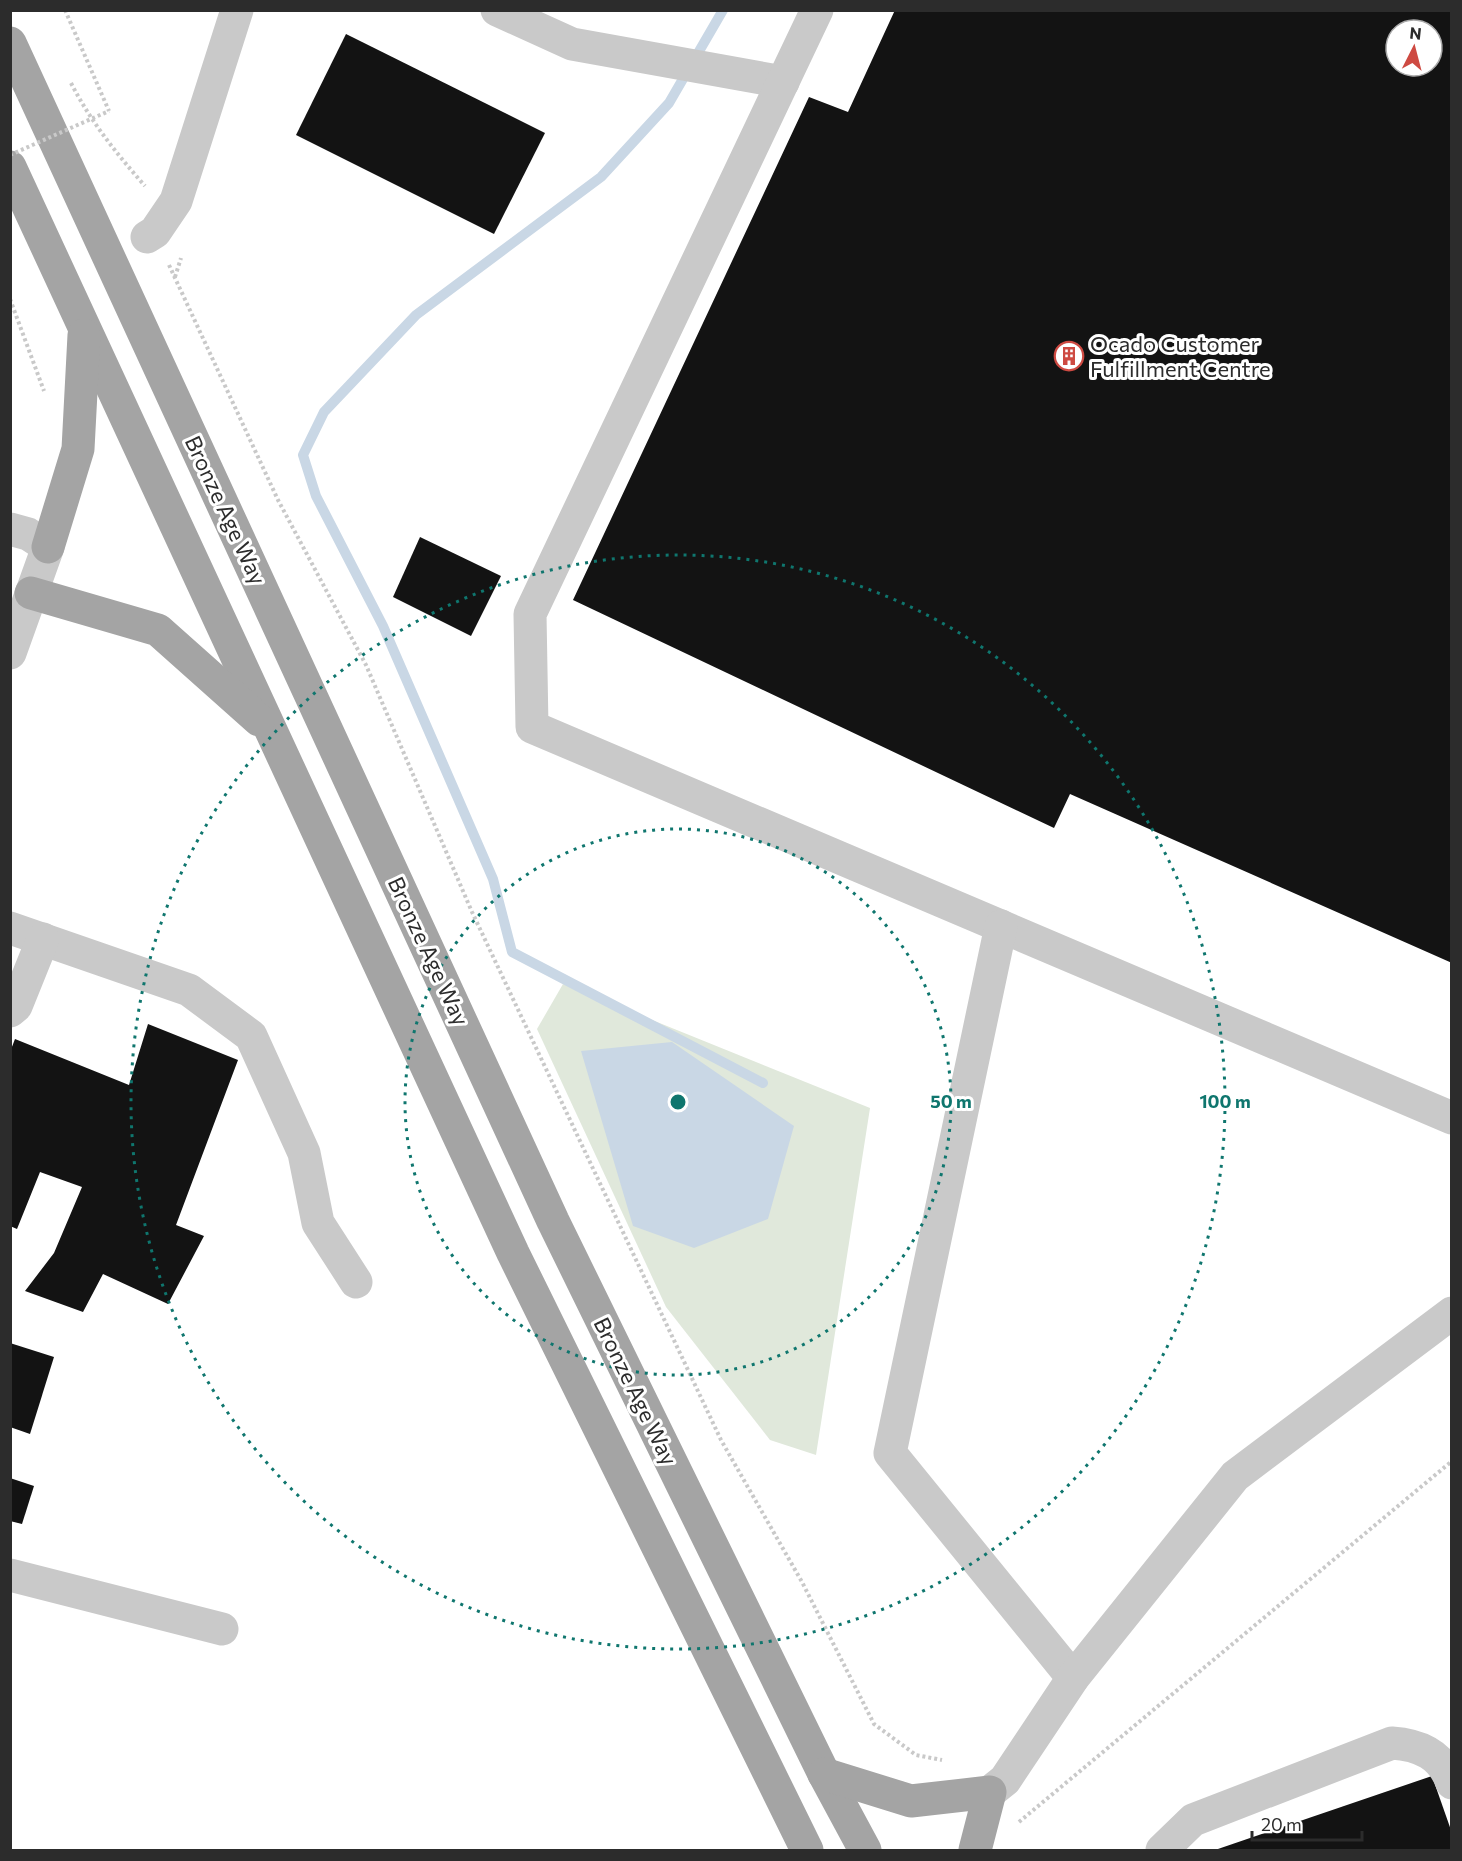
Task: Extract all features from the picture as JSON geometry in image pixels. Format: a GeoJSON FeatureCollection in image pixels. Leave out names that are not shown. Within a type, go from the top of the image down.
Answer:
{"type":"FeatureCollection","features":[{"type":"Feature","properties":{"kind":"main road","name":"Bronze Age Way"},"geometry":{"type":"LineString","coordinates":[[10,44],[553,1221],[824,1774],[865,1851]]}},
{"type":"Feature","properties":{"kind":"main road"},"geometry":{"type":"LineString","coordinates":[[10,167],[513,1253],[807,1851]]}},
{"type":"Feature","properties":{"kind":"main road"},"geometry":{"type":"LineString","coordinates":[[48,547],[78,449],[84,329]]}},
{"type":"Feature","properties":{"kind":"main road"},"geometry":{"type":"LineString","coordinates":[[31,593],[158,630],[269,730]]}},
{"type":"Feature","properties":{"kind":"main road"},"geometry":{"type":"LineString","coordinates":[[824,1774],[911,1801],[1002,1803],[975,1851]]}},
{"type":"Feature","properties":{"kind":"street"},"geometry":{"type":"LineString","coordinates":[[151,235],[176,201],[237,10]]}},
{"type":"Feature","properties":{"kind":"street"},"geometry":{"type":"LineString","coordinates":[[497,10],[572,44],[783,82]]}},
{"type":"Feature","properties":{"kind":"street"},"geometry":{"type":"LineString","coordinates":[[817,10],[530,614],[532,727],[1452,1118]]}},
{"type":"Feature","properties":{"kind":"street"},"geometry":{"type":"LineString","coordinates":[[10,529],[28,534],[48,547],[10,653]]}},
{"type":"Feature","properties":{"kind":"street"},"geometry":{"type":"LineString","coordinates":[[1001,926],[890,1453],[1073,1678]]}},
{"type":"Feature","properties":{"kind":"street"},"geometry":{"type":"LineString","coordinates":[[10,928],[189,990],[251,1036],[304,1153],[318,1223],[356,1282]]}},
{"type":"Feature","properties":{"kind":"street"},"geometry":{"type":"LineString","coordinates":[[10,1011],[16,1006],[43,939]]}},
{"type":"Feature","properties":{"kind":"street"},"geometry":{"type":"LineString","coordinates":[[1002,1803],[1005,1780],[1073,1678],[1235,1476],[1452,1312]]}},
{"type":"Feature","properties":{"kind":"street"},"geometry":{"type":"LineString","coordinates":[[10,1575],[222,1629]]}},
{"type":"Feature","properties":{"kind":"street"},"geometry":{"type":"LineString","coordinates":[[1162,1851],[1193,1820],[1392,1743],[1411,1744],[1425,1750],[1438,1759],[1452,1783]]}},
{"type":"Feature","properties":{"kind":"path"},"geometry":{"type":"LineString","coordinates":[[10,155],[109,111],[65,10]]}},
{"type":"Feature","properties":{"kind":"path"},"geometry":{"type":"LineString","coordinates":[[86,113],[110,147],[147,188]]}},
{"type":"Feature","properties":{"kind":"path"},"geometry":{"type":"LineString","coordinates":[[151,235],[278,500],[366,665],[472,912],[722,1440],[802,1582],[874,1724],[916,1755],[945,1761]]}},
{"type":"Feature","properties":{"kind":"path"},"geometry":{"type":"LineString","coordinates":[[10,298],[45,394]]}},
{"type":"Feature","properties":{"kind":"path"},"geometry":{"type":"LineString","coordinates":[[1002,1803],[1018,1822],[1452,1461]]}},
{"type":"Feature","properties":{"kind":"shaded area"},"geometry":{"type":"Polygon","coordinates":[[[563,984],[870,1108],[816,1455],[770,1440],[666,1307],[537,1029],[563,984]]]}},
{"type":"Feature","properties":{"kind":"water"},"geometry":{"type":"Polygon","coordinates":[[[672,1042],[794,1126],[768,1219],[694,1248],[633,1226],[581,1051],[672,1042]]]}},
{"type":"Feature","properties":{"kind":"building","name":"Ocado Customer Fulfillment Centre"},"geometry":{"type":"Polygon","coordinates":[[[895,10],[1452,10],[1452,963],[1070,794],[1054,828],[573,600],[809,97],[848,112],[895,10]]]}},
{"type":"Feature","properties":{"kind":"building"},"geometry":{"type":"Polygon","coordinates":[[[346,34],[545,133],[494,234],[296,135],[346,34]]]}},
{"type":"Feature","properties":{"kind":"building"},"geometry":{"type":"Polygon","coordinates":[[[420,537],[501,576],[471,636],[393,597],[420,537]]]}},
{"type":"Feature","properties":{"kind":"building"},"geometry":{"type":"Polygon","coordinates":[[[148,1024],[238,1060],[176,1225],[204,1236],[168,1304],[103,1274],[83,1312],[25,1291],[54,1253],[82,1187],[40,1172],[17,1229],[10,1226],[10,1052],[15,1039],[129,1085],[148,1024]]]}},
{"type":"Feature","properties":{"kind":"building"},"geometry":{"type":"Polygon","coordinates":[[[10,1343],[54,1357],[30,1434],[10,1427],[10,1343]]]}},
{"type":"Feature","properties":{"kind":"building"},"geometry":{"type":"Polygon","coordinates":[[[10,1478],[34,1486],[22,1524],[10,1521],[10,1478]]]}},
{"type":"Feature","properties":{"kind":"building"},"geometry":{"type":"Polygon","coordinates":[[[1432,1776],[1452,1833],[1452,1850],[1215,1850],[1432,1776]]]}},
{"type":"Feature","properties":{"kind":"waterway"},"geometry":{"type":"LineString","coordinates":[[723,10],[669,103],[601,177],[416,315],[324,412],[303,455],[316,496],[383,626],[493,879],[512,952],[763,1083]]}},
{"type":"Feature","properties":{"kind":"place","name":"Ocado Customer Fulfillment Centre"},"geometry":{"type":"Point","coordinates":[1069,356]}}]}
